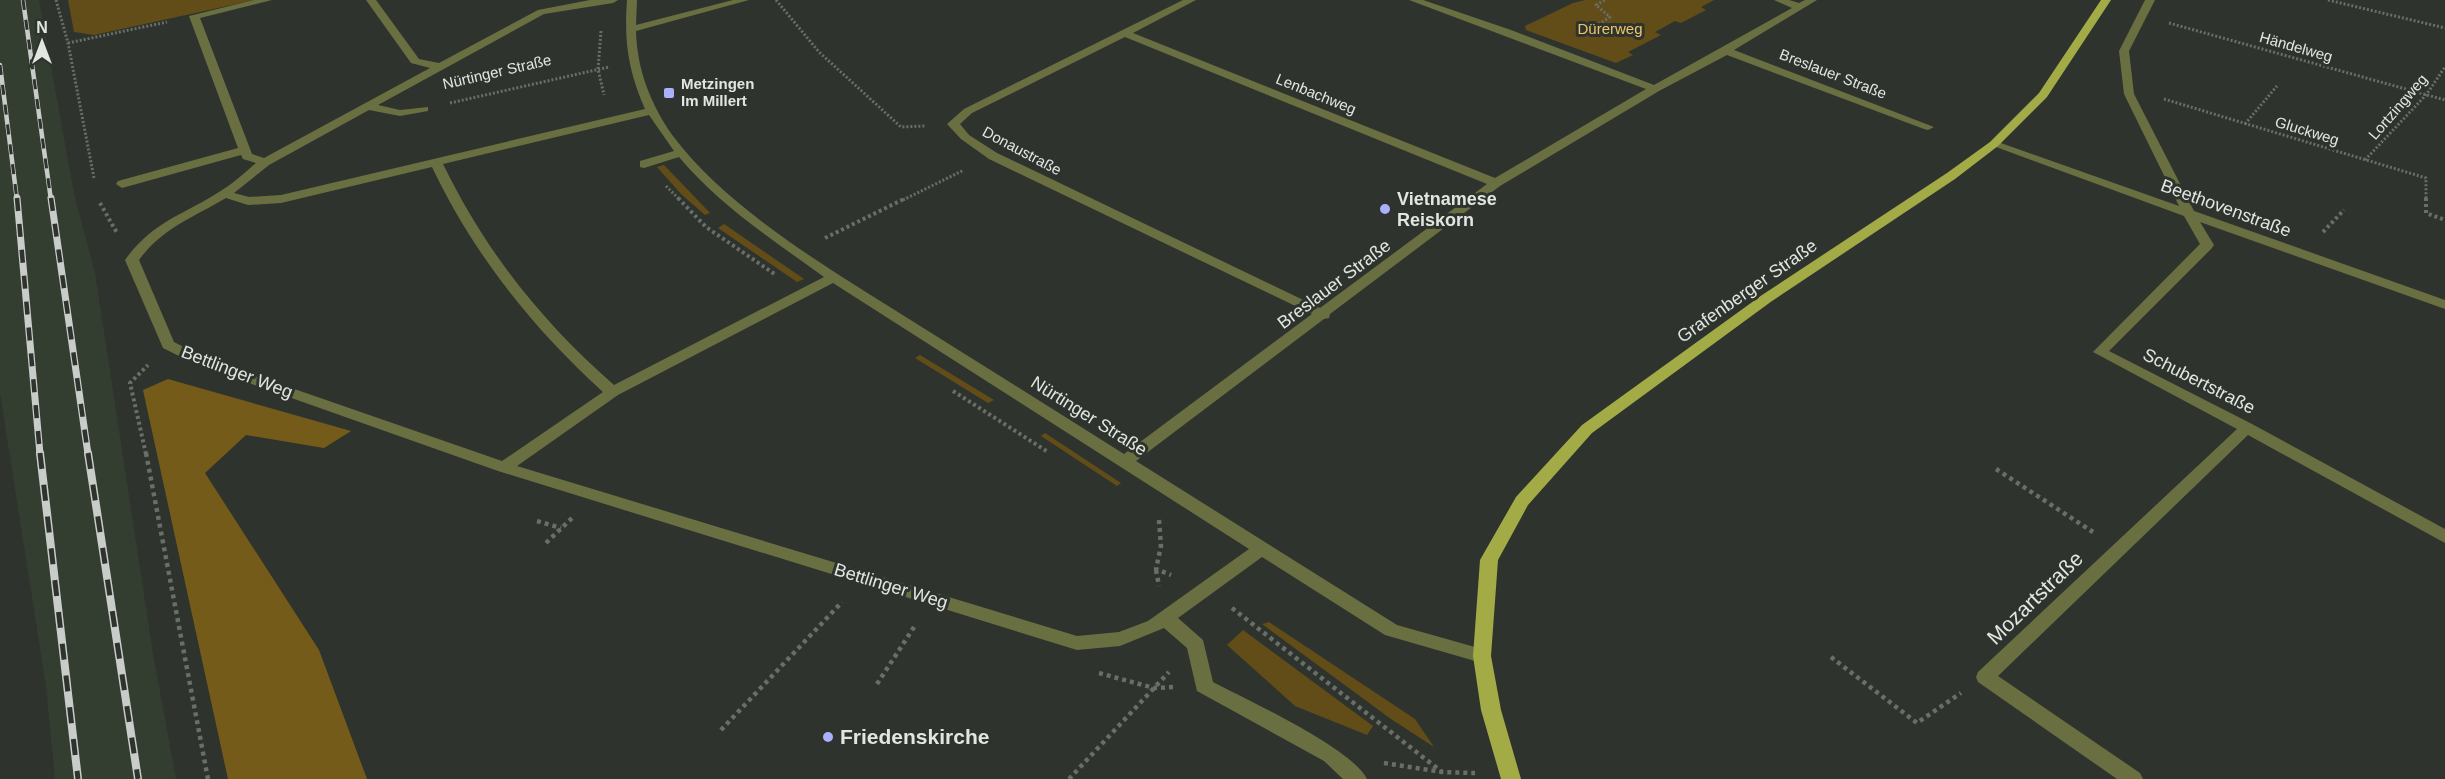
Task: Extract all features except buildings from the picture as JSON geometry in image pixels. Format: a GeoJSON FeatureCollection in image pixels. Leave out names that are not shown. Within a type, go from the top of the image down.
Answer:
{"type":"FeatureCollection","features":[{"type":"Feature","properties":{"kind":"main road","name":"Grafenberger Straße"},"geometry":{"type":"LineString","coordinates":[[1482,656],[1489,560],[1522,501],[1587,429],[1767,298],[1951,176],[1994,144],[2043,95],[2106,0]]}},
{"type":"Feature","properties":{"kind":"main road"},"geometry":{"type":"LineString","coordinates":[[1482,656],[1491,710],[1510,776]]}},
{"type":"Feature","properties":{"kind":"street"},"geometry":{"type":"LineString","coordinates":[[265,162],[247,156],[244,150],[194,16],[267,0]]}},
{"type":"Feature","properties":{"kind":"street"},"geometry":{"type":"LineString","coordinates":[[371,0],[415,61],[441,66]]}},
{"type":"Feature","properties":{"kind":"street"},"geometry":{"type":"LineString","coordinates":[[132,260],[142,243],[169,224],[225,194],[265,162],[441,66],[562,3],[613,0]]}},
{"type":"Feature","properties":{"kind":"street","name":"Nürtinger Straße"},"geometry":{"type":"LineString","coordinates":[[632,0],[629,30],[633,62],[637,78],[652,111],[680,153],[746,213],[833,277],[1391,630],[1482,656]]}},
{"type":"Feature","properties":{"kind":"street"},"geometry":{"type":"LineString","coordinates":[[629,30],[744,0]]}},
{"type":"Feature","properties":{"kind":"street","name":"Donaustraße"},"geometry":{"type":"LineString","coordinates":[[1191,0],[968,111],[953,124],[965,137],[993,156],[1324,315]]}},
{"type":"Feature","properties":{"kind":"street"},"geometry":{"type":"LineString","coordinates":[[1414,0],[1655,89]]}},
{"type":"Feature","properties":{"kind":"street"},"geometry":{"type":"LineString","coordinates":[[1779,0],[1800,7]]}},
{"type":"Feature","properties":{"kind":"street","name":"Breslauer Straße"},"geometry":{"type":"LineString","coordinates":[[1124,462],[1324,315],[1496,183],[1812,0]]}},
{"type":"Feature","properties":{"kind":"street"},"geometry":{"type":"LineString","coordinates":[[2150,0],[2124,51],[2129,89],[2188,213]]}},
{"type":"Feature","properties":{"kind":"street","name":"Lenbachweg"},"geometry":{"type":"LineString","coordinates":[[1125,33],[1496,183]]}},
{"type":"Feature","properties":{"kind":"street","name":"Breslauer Straße"},"geometry":{"type":"LineString","coordinates":[[1726,51],[1928,127]]}},
{"type":"Feature","properties":{"kind":"street","name":"Nürtinger Straße"},"geometry":{"type":"LineString","coordinates":[[369,107],[400,113],[424,109]]}},
{"type":"Feature","properties":{"kind":"street"},"geometry":{"type":"LineString","coordinates":[[225,194],[248,201],[281,199],[652,111]]}},
{"type":"Feature","properties":{"kind":"street","name":"Beethovenstraße"},"geometry":{"type":"LineString","coordinates":[[1994,144],[2445,305]]}},
{"type":"Feature","properties":{"kind":"street"},"geometry":{"type":"LineString","coordinates":[[122,184],[244,150]]}},
{"type":"Feature","properties":{"kind":"street"},"geometry":{"type":"LineString","coordinates":[[644,164],[680,153]]}},
{"type":"Feature","properties":{"kind":"street"},"geometry":{"type":"LineString","coordinates":[[436,162],[451,197],[514,287],[551,333],[613,392]]}},
{"type":"Feature","properties":{"kind":"street","name":"Schubertstraße"},"geometry":{"type":"LineString","coordinates":[[2188,213],[2207,245],[2100,352],[2247,428],[2445,537]]}},
{"type":"Feature","properties":{"kind":"street","name":"Bettlinger Weg"},"geometry":{"type":"LineString","coordinates":[[132,260],[168,345],[200,361],[504,467],[1077,643],[1120,639],[1154,626],[1261,549]]}},
{"type":"Feature","properties":{"kind":"street"},"geometry":{"type":"LineString","coordinates":[[504,467],[613,392],[833,277]]}},
{"type":"Feature","properties":{"kind":"street","name":"Mozartstraße"},"geometry":{"type":"LineString","coordinates":[[1985,677],[2247,428]]}},
{"type":"Feature","properties":{"kind":"street"},"geometry":{"type":"LineString","coordinates":[[1165,618],[1196,645],[1204,686],[1331,755],[1357,779]]}},
{"type":"Feature","properties":{"kind":"street"},"geometry":{"type":"LineString","coordinates":[[1985,677],[2133,779]]}},
{"type":"Feature","properties":{"kind":"path"},"geometry":{"type":"LineString","coordinates":[[56,0],[68,43],[95,187]]}},
{"type":"Feature","properties":{"kind":"path"},"geometry":{"type":"LineString","coordinates":[[776,0],[819,52],[900,127],[953,124]]}},
{"type":"Feature","properties":{"kind":"path"},"geometry":{"type":"LineString","coordinates":[[1557,51],[1610,18],[1596,5],[1605,0]]}},
{"type":"Feature","properties":{"kind":"path"},"geometry":{"type":"LineString","coordinates":[[2328,0],[2445,28]]}},
{"type":"Feature","properties":{"kind":"path","name":"Händelweg"},"geometry":{"type":"LineString","coordinates":[[2142,15],[2445,100]]}},
{"type":"Feature","properties":{"kind":"path"},"geometry":{"type":"LineString","coordinates":[[68,43],[194,16]]}},
{"type":"Feature","properties":{"kind":"path","name":"Nürtinger Straße"},"geometry":{"type":"LineString","coordinates":[[424,109],[633,62]]}},
{"type":"Feature","properties":{"kind":"path","name":"Lortzingweg"},"geometry":{"type":"LineString","coordinates":[[2365,160],[2426,95],[2445,67]]}},
{"type":"Feature","properties":{"kind":"path"},"geometry":{"type":"LineString","coordinates":[[2244,124],[2277,86]]}},
{"type":"Feature","properties":{"kind":"path","name":"Gluckweg"},"geometry":{"type":"LineString","coordinates":[[2129,89],[2426,178],[2426,213],[2445,220]]}},
{"type":"Feature","properties":{"kind":"path"},"geometry":{"type":"LineString","coordinates":[[797,251],[993,156]]}},
{"type":"Feature","properties":{"kind":"path"},"geometry":{"type":"LineString","coordinates":[[97,198],[132,260]]}},
{"type":"Feature","properties":{"kind":"path"},"geometry":{"type":"LineString","coordinates":[[168,345],[130,383],[143,436],[208,779]]}},
{"type":"Feature","properties":{"kind":"path"},"geometry":{"type":"LineString","coordinates":[[1996,469],[2119,549]]}},
{"type":"Feature","properties":{"kind":"path"},"geometry":{"type":"LineString","coordinates":[[546,543],[571,518]]}},
{"type":"Feature","properties":{"kind":"path"},"geometry":{"type":"LineString","coordinates":[[1159,520],[1161,546],[1156,569],[1207,589],[1442,772]]}},
{"type":"Feature","properties":{"kind":"path"},"geometry":{"type":"LineString","coordinates":[[537,521],[561,528]]}},
{"type":"Feature","properties":{"kind":"path"},"geometry":{"type":"LineString","coordinates":[[721,730],[864,579]]}},
{"type":"Feature","properties":{"kind":"path"},"geometry":{"type":"LineString","coordinates":[[877,684],[932,599]]}},
{"type":"Feature","properties":{"kind":"path"},"geometry":{"type":"LineString","coordinates":[[1077,643],[1087,669],[1154,688],[1204,686]]}},
{"type":"Feature","properties":{"kind":"path"},"geometry":{"type":"LineString","coordinates":[[1069,779],[1196,645]]}},
{"type":"Feature","properties":{"kind":"path"},"geometry":{"type":"LineString","coordinates":[[1831,657],[1917,723],[1985,677]]}},
{"type":"Feature","properties":{"kind":"path"},"geometry":{"type":"LineString","coordinates":[[1331,755],[1442,772],[1510,776]]}},
{"type":"Feature","properties":{"kind":"shaded area"},"geometry":{"type":"Polygon","coordinates":[[[0,0],[39,0],[74,194],[95,273],[153,654],[176,779],[55,779],[46,686],[0,393],[0,0]]]}},
{"type":"Feature","properties":{"kind":"shaded area"},"geometry":{"type":"Polygon","coordinates":[[[168,379],[351,431],[324,448],[246,435],[205,473],[319,650],[367,779],[228,779],[143,390],[168,379]]]}},
{"type":"Feature","properties":{"kind":"green space"},"geometry":{"type":"Polygon","coordinates":[[[68,0],[255,0],[94,35],[74,32],[68,0]]]}},
{"type":"Feature","properties":{"kind":"green space","name":"Dürerweg"},"geometry":{"type":"Polygon","coordinates":[[[1585,0],[1714,0],[1701,7],[1706,10],[1681,23],[1675,21],[1655,32],[1661,35],[1628,52],[1633,55],[1616,63],[1526,30],[1525,26],[1573,3],[1585,0]]]}},
{"type":"Feature","properties":{"kind":"green space"},"geometry":{"type":"Polygon","coordinates":[[[664,165],[710,213],[705,215],[681,194],[657,167],[664,165]]]}},
{"type":"Feature","properties":{"kind":"green space"},"geometry":{"type":"Polygon","coordinates":[[[724,224],[804,279],[797,282],[718,228],[724,224]]]}},
{"type":"Feature","properties":{"kind":"green space"},"geometry":{"type":"Polygon","coordinates":[[[920,355],[994,400],[988,403],[915,358],[920,355]]]}},
{"type":"Feature","properties":{"kind":"green space"},"geometry":{"type":"Polygon","coordinates":[[[1045,433],[1121,483],[1117,486],[1041,436],[1045,433]]]}},
{"type":"Feature","properties":{"kind":"green space"},"geometry":{"type":"Polygon","coordinates":[[[1269,622],[1415,719],[1434,747],[1391,719],[1262,624],[1269,622]]]}},
{"type":"Feature","properties":{"kind":"green space"},"geometry":{"type":"Polygon","coordinates":[[[1243,630],[1373,726],[1367,735],[1295,706],[1227,645],[1243,630]]]}},
{"type":"Feature","properties":{"kind":"railway"},"geometry":{"type":"LineString","coordinates":[[23,0],[51,200]]}},
{"type":"Feature","properties":{"kind":"railway"},"geometry":{"type":"LineString","coordinates":[[0,65],[17,200]]}},
{"type":"Feature","properties":{"kind":"railway"},"geometry":{"type":"LineString","coordinates":[[17,198],[40,454]]}},
{"type":"Feature","properties":{"kind":"railway"},"geometry":{"type":"LineString","coordinates":[[51,198],[88,454]]}},
{"type":"Feature","properties":{"kind":"railway"},"geometry":{"type":"LineString","coordinates":[[40,453],[78,779]]}},
{"type":"Feature","properties":{"kind":"railway"},"geometry":{"type":"LineString","coordinates":[[88,453],[138,779]]}},
{"type":"Feature","properties":{"kind":"place","name":"Metzingen Im Millert"},"geometry":{"type":"Point","coordinates":[669,93]}},
{"type":"Feature","properties":{"kind":"place","name":"Vietnamese Reiskorn"},"geometry":{"type":"Point","coordinates":[1385,209]}},
{"type":"Feature","properties":{"kind":"place","name":"Friedenskirche"},"geometry":{"type":"Point","coordinates":[828,737]}}]}
